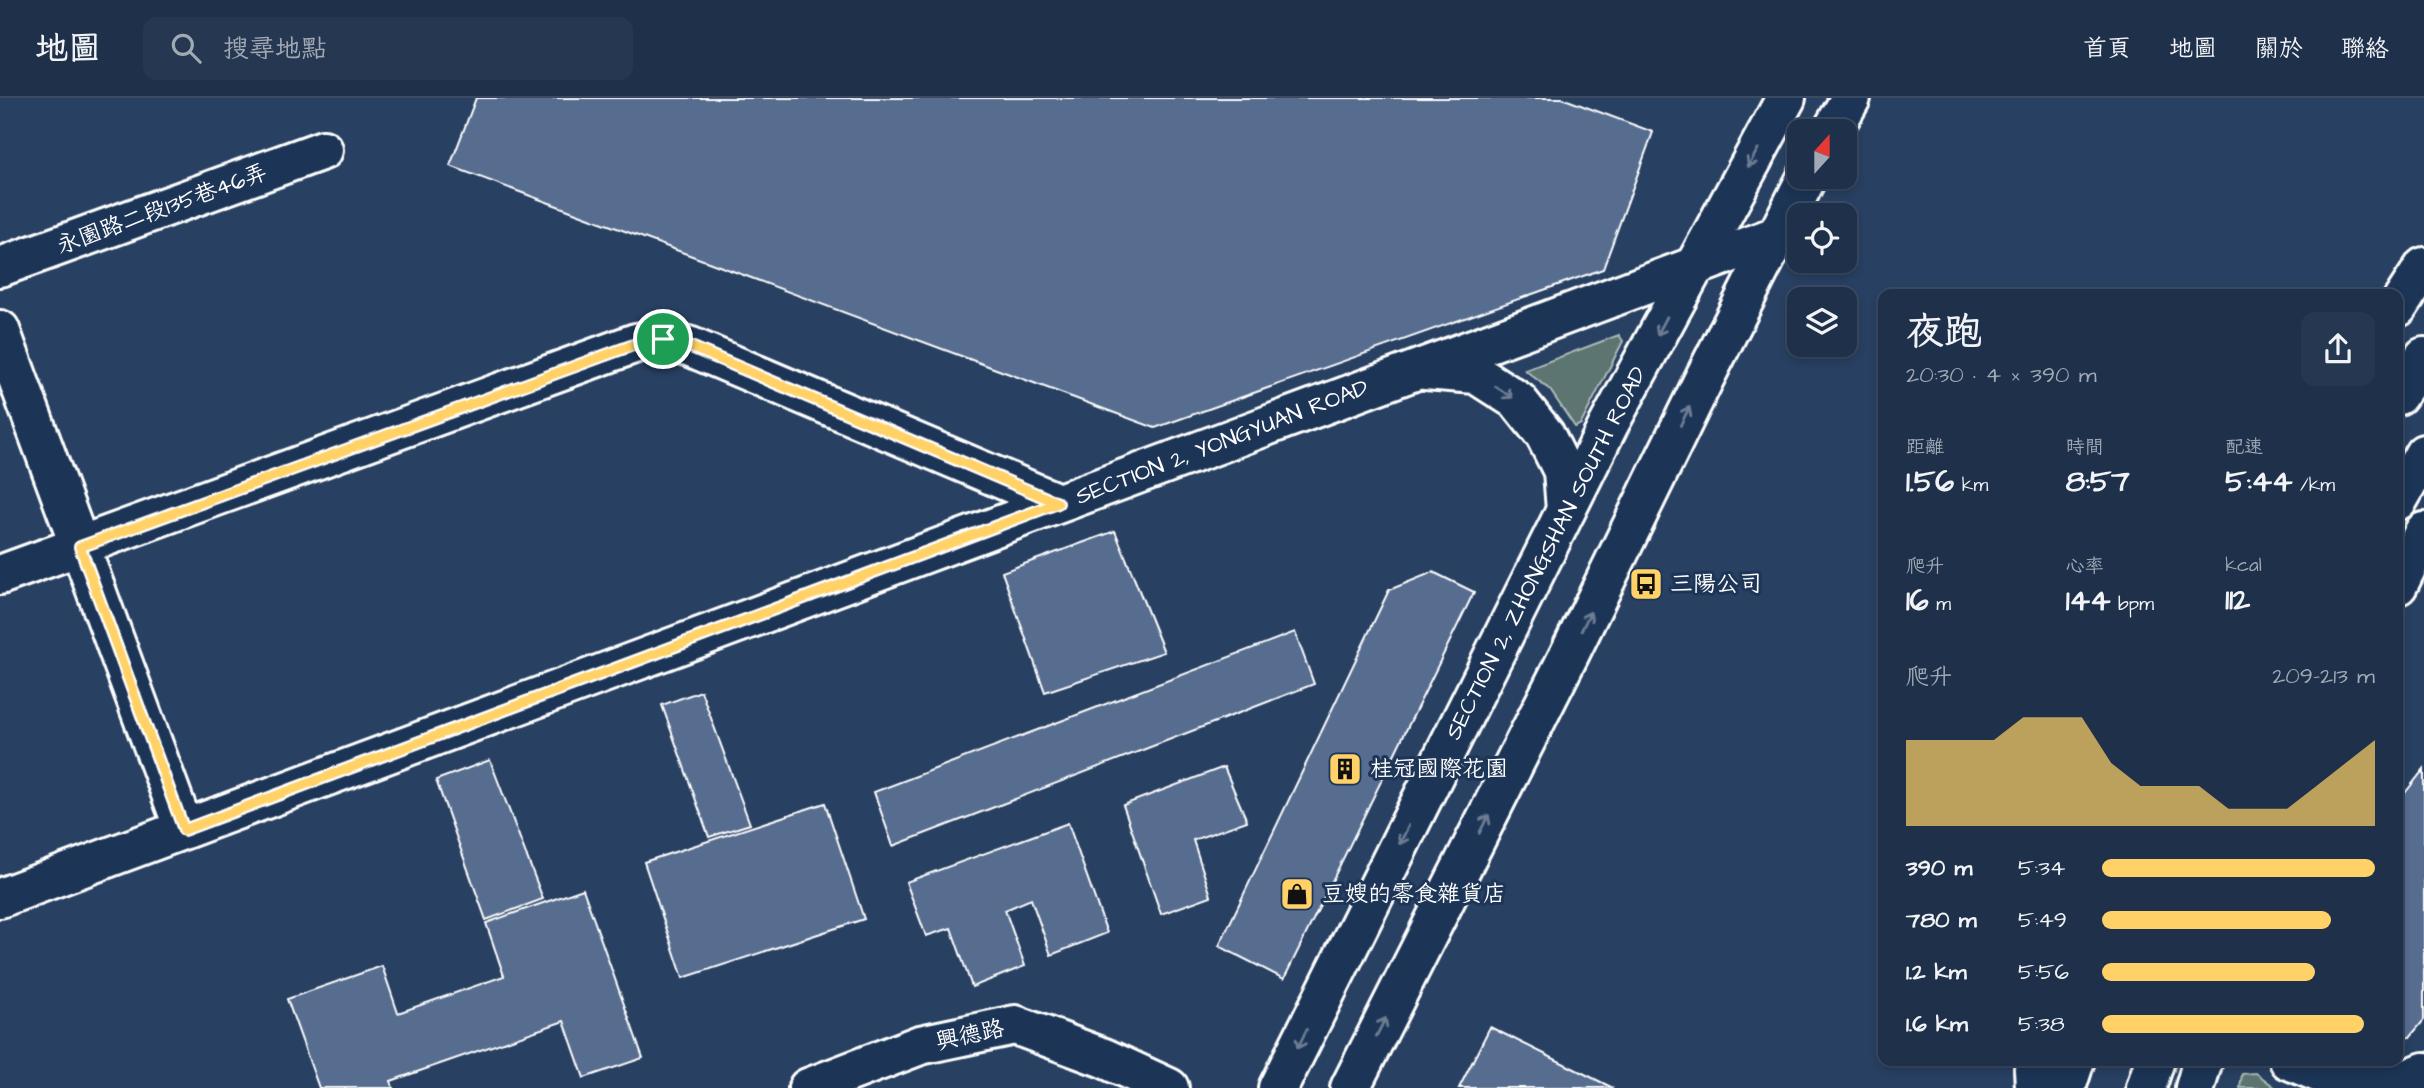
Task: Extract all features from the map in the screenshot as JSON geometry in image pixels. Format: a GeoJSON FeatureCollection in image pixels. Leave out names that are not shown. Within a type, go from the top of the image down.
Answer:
{"type":"FeatureCollection","features":[{"type":"Feature","properties":{"kind":"street","name":"SECTION 2, ZHONGSHAN SOUTH ROAD"},"geometry":{"type":"LineString","coordinates":[[1278,1088],[1566,510],[1786,98]]}},
{"type":"Feature","properties":{"kind":"street"},"geometry":{"type":"LineString","coordinates":[[1839,119],[1851,98]]}},
{"type":"Feature","properties":{"kind":"street","name":"永園路二段135巷46弄"},"geometry":{"type":"LineString","coordinates":[[0,267],[323,150]]}},
{"type":"Feature","properties":{"kind":"street"},"geometry":{"type":"LineString","coordinates":[[1350,1088],[1801,189]]}},
{"type":"Feature","properties":{"kind":"street","name":"SECTION 2, YONGYUAN ROAD"},"geometry":{"type":"LineString","coordinates":[[0,898],[1776,236]]}},
{"type":"Feature","properties":{"kind":"street"},"geometry":{"type":"LineString","coordinates":[[2403,299],[2424,267]]}},
{"type":"Feature","properties":{"kind":"street"},"geometry":{"type":"LineString","coordinates":[[0,330],[184,830]]}},
{"type":"Feature","properties":{"kind":"street"},"geometry":{"type":"LineString","coordinates":[[0,575],[636,344],[663,339],[691,347],[1058,503]]}},
{"type":"Feature","properties":{"kind":"street"},"geometry":{"type":"LineString","coordinates":[[2403,388],[2424,356]]}},
{"type":"Feature","properties":{"kind":"street"},"geometry":{"type":"LineString","coordinates":[[1416,369],[1476,374],[1518,401],[1545,435],[1563,471],[1566,510]]}},
{"type":"Feature","properties":{"kind":"street"},"geometry":{"type":"LineString","coordinates":[[2403,491],[2424,454]]}},
{"type":"Feature","properties":{"kind":"street"},"geometry":{"type":"LineString","coordinates":[[2403,575],[2424,532]]}},
{"type":"Feature","properties":{"kind":"street","name":"興德路"},"geometry":{"type":"LineString","coordinates":[[808,1088],[920,1045],[1015,1025],[1104,1058],[1169,1088]]}},
{"type":"Feature","properties":{"kind":"street"},"geometry":{"type":"LineString","coordinates":[[2035,1066],[2035,1088]]}},
{"type":"Feature","properties":{"kind":"street"},"geometry":{"type":"LineString","coordinates":[[2066,1088],[2073,1066]]}},
{"type":"Feature","properties":{"kind":"street"},"geometry":{"type":"LineString","coordinates":[[2146,1088],[2153,1066]]}},
{"type":"Feature","properties":{"kind":"street"},"geometry":{"type":"LineString","coordinates":[[2194,1088],[2201,1066]]}},
{"type":"Feature","properties":{"kind":"street"},"geometry":{"type":"LineString","coordinates":[[2303,1066],[2332,1078],[2408,1082]]}},
{"type":"Feature","properties":{"kind":"green space"},"geometry":{"type":"Polygon","coordinates":[[[1619,335],[1623,341],[1581,424],[1575,427],[1550,390],[1525,370],[1619,335]]]}},
{"type":"Feature","properties":{"kind":"green space"},"geometry":{"type":"Polygon","coordinates":[[[2256,1073],[2276,1088],[2240,1088],[2242,1074],[2256,1073]]]}},
{"type":"Feature","properties":{"kind":"building"},"geometry":{"type":"Polygon","coordinates":[[[476,98],[1562,98],[1653,132],[1603,269],[1155,428],[450,166],[476,98]]]}},
{"type":"Feature","properties":{"kind":"building"},"geometry":{"type":"Polygon","coordinates":[[[1115,531],[1164,652],[1045,692],[1002,572],[1115,531]]]}},
{"type":"Feature","properties":{"kind":"building","name":"桂冠國際花園"},"geometry":{"type":"Polygon","coordinates":[[[1433,572],[1474,592],[1284,979],[1219,946],[1389,590],[1433,572]]]}},
{"type":"Feature","properties":{"kind":"building"},"geometry":{"type":"Polygon","coordinates":[[[1295,632],[1314,684],[893,846],[874,792],[1295,632]]]}},
{"type":"Feature","properties":{"kind":"building"},"geometry":{"type":"Polygon","coordinates":[[[701,691],[750,824],[709,837],[662,705],[701,691]]]}},
{"type":"Feature","properties":{"kind":"building"},"geometry":{"type":"Polygon","coordinates":[[[490,760],[543,899],[486,920],[436,780],[490,760]]]}},
{"type":"Feature","properties":{"kind":"building"},"geometry":{"type":"Polygon","coordinates":[[[1224,767],[1247,821],[1193,840],[1211,896],[1161,914],[1123,805],[1224,767]]]}},
{"type":"Feature","properties":{"kind":"building"},"geometry":{"type":"Polygon","coordinates":[[[2424,769],[2424,1020],[2410,1037],[2403,1038],[2403,796],[2424,769]]]}},
{"type":"Feature","properties":{"kind":"building"},"geometry":{"type":"Polygon","coordinates":[[[825,803],[864,919],[683,978],[644,862],[825,803]]]}},
{"type":"Feature","properties":{"kind":"building"},"geometry":{"type":"Polygon","coordinates":[[[1068,823],[1107,933],[1051,955],[1031,899],[1005,910],[1025,966],[972,987],[951,928],[926,936],[906,882],[1068,823]]]}},
{"type":"Feature","properties":{"kind":"building"},"geometry":{"type":"Polygon","coordinates":[[[583,889],[643,1058],[584,1078],[564,1021],[391,1081],[393,1088],[319,1088],[287,999],[382,966],[398,1013],[504,976],[486,923],[583,889]]]}},
{"type":"Feature","properties":{"kind":"building"},"geometry":{"type":"Polygon","coordinates":[[[1490,1027],[1613,1088],[1459,1088],[1490,1027]]]}},
{"type":"Feature","properties":{"kind":"place","name":"三陽公司"},"geometry":{"type":"Point","coordinates":[1646,584]}},
{"type":"Feature","properties":{"kind":"place","name":"桂冠國際花園"},"geometry":{"type":"Point","coordinates":[1345,769]}},
{"type":"Feature","properties":{"kind":"place","name":"豆嫂的零食雜貨店"},"geometry":{"type":"Point","coordinates":[1297,894]}},
{"type":"Feature","properties":{"kind":"route"},"geometry":{"type":"LineString","coordinates":[[663,339],[691,347],[1058,503],[184,830],[80,547],[636,344],[663,339]]}}]}
